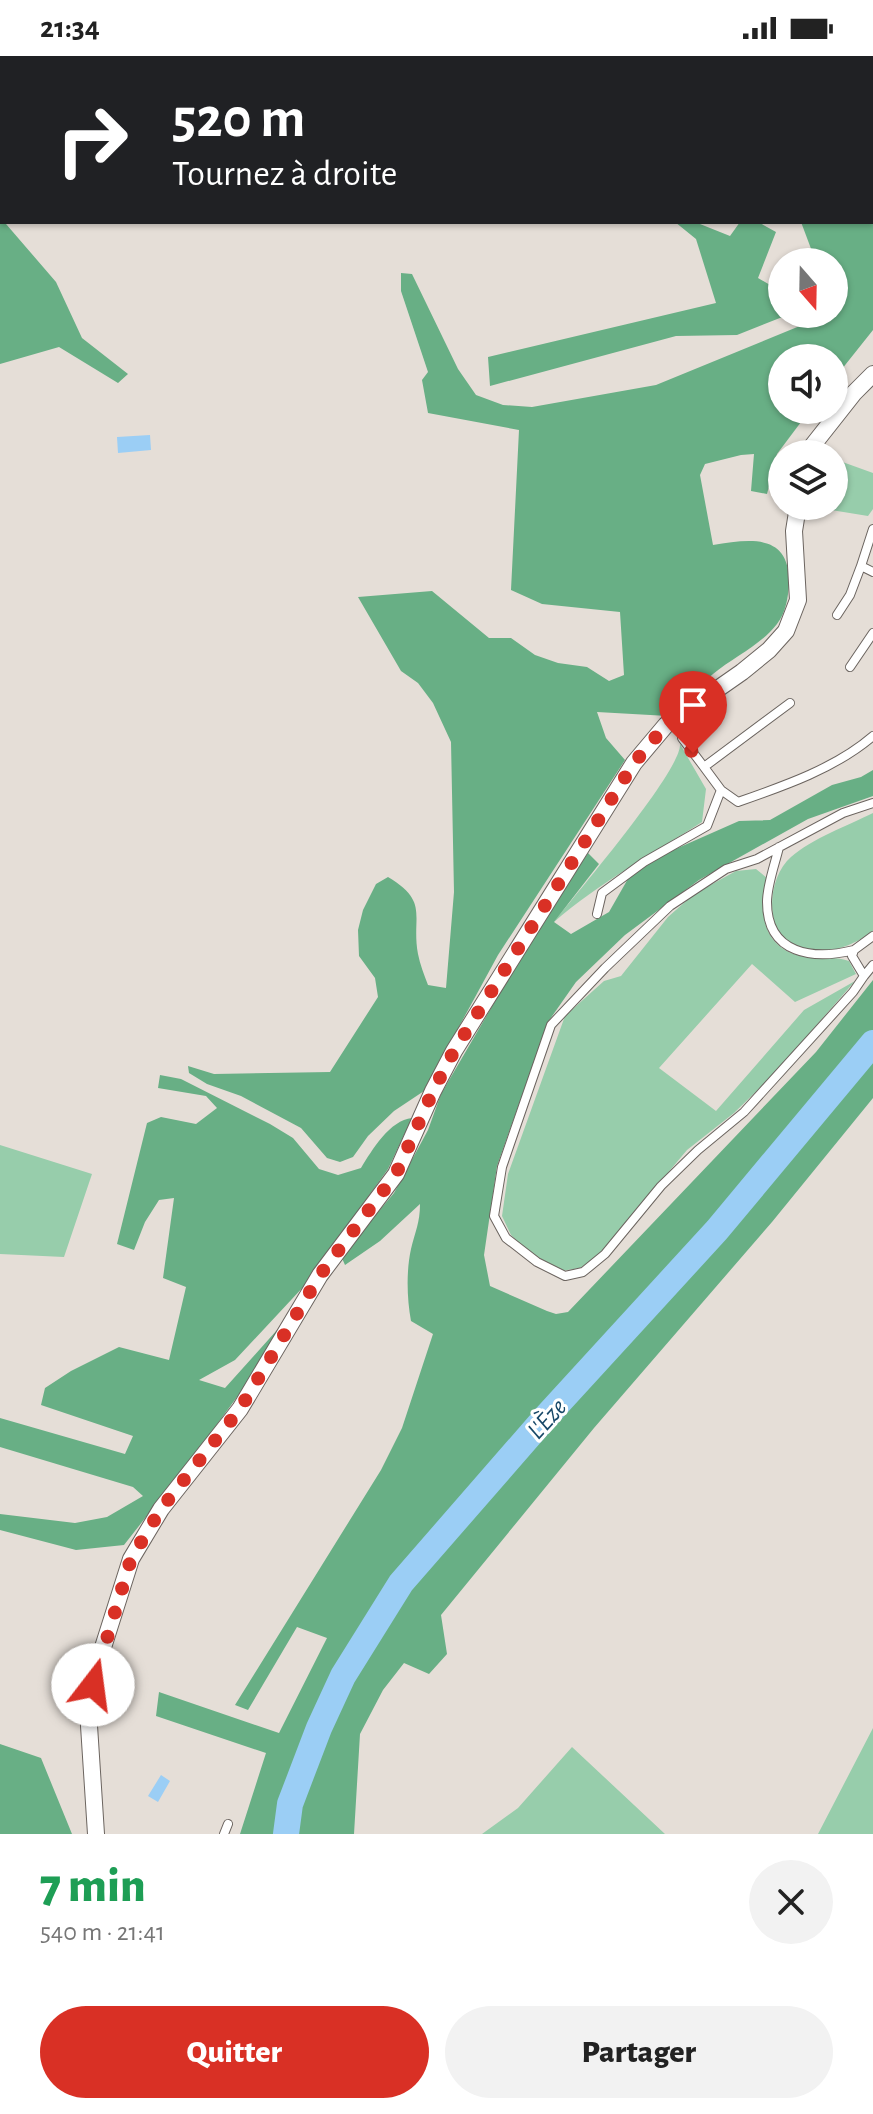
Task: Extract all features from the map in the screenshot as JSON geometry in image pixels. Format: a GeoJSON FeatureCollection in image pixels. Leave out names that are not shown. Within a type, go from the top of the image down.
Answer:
{"type":"FeatureCollection","features":[{"type":"Feature","properties":{"kind":"street"},"geometry":{"type":"LineString","coordinates":[[817,440],[873,374]]}},
{"type":"Feature","properties":{"kind":"street"},"geometry":{"type":"LineString","coordinates":[[96,1834],[88,1710],[131,1559],[161,1509],[240,1409],[320,1275],[396,1174],[454,1051],[634,763],[666,725],[751,664],[786,631],[798,600],[796,520]]}},
{"type":"Feature","properties":{"kind":"lane"},"geometry":{"type":"LineString","coordinates":[[837,615],[850,595],[873,529]]}},
{"type":"Feature","properties":{"kind":"lane"},"geometry":{"type":"LineString","coordinates":[[861,566],[873,572]]}},
{"type":"Feature","properties":{"kind":"lane"},"geometry":{"type":"LineString","coordinates":[[850,667],[873,633]]}},
{"type":"Feature","properties":{"kind":"lane"},"geometry":{"type":"LineString","coordinates":[[704,767],[790,703]]}},
{"type":"Feature","properties":{"kind":"lane"},"geometry":{"type":"LineString","coordinates":[[682,714],[682,738],[721,790],[738,802],[778,788],[857,750],[873,736]]}},
{"type":"Feature","properties":{"kind":"lane"},"geometry":{"type":"LineString","coordinates":[[597,914],[602,893],[644,862],[707,826],[721,790]]}},
{"type":"Feature","properties":{"kind":"lane"},"geometry":{"type":"LineString","coordinates":[[873,803],[843,813],[757,859],[726,869],[670,906],[551,1025],[502,1167],[494,1216],[506,1238],[537,1262],[565,1276],[583,1272],[605,1254],[661,1186],[777,1079],[873,965]]}},
{"type":"Feature","properties":{"kind":"lane"},"geometry":{"type":"LineString","coordinates":[[779,847],[767,902],[772,926],[782,943],[797,951],[820,955],[854,950],[873,936]]}},
{"type":"Feature","properties":{"kind":"lane"},"geometry":{"type":"LineString","coordinates":[[854,950],[852,956],[864,976]]}},
{"type":"Feature","properties":{"kind":"lane"},"geometry":{"type":"LineString","coordinates":[[224,1834],[228,1824]]}},
{"type":"Feature","properties":{"kind":"green space"},"geometry":{"type":"Polygon","coordinates":[[[0,224],[6,224],[56,282],[82,338],[128,374],[118,383],[59,347],[0,364],[0,224]]]}},
{"type":"Feature","properties":{"kind":"green space"},"geometry":{"type":"Polygon","coordinates":[[[677,224],[700,224],[730,236],[739,224],[762,224],[776,232],[758,278],[768,284],[768,323],[737,335],[676,336],[490,386],[488,357],[716,303],[696,239],[677,224]]]}},
{"type":"Feature","properties":{"kind":"green space"},"geometry":{"type":"Polygon","coordinates":[[[802,224],[873,224],[873,330],[848,361],[848,344],[768,344],[768,424],[800,424],[788,440],[768,440],[767,494],[751,491],[754,454],[705,464],[700,475],[713,545],[754,541],[766,543],[783,556],[788,567],[789,584],[780,619],[763,638],[713,674],[668,716],[597,712],[606,738],[625,760],[498,955],[424,1091],[394,1111],[368,1136],[353,1157],[340,1162],[327,1158],[301,1128],[241,1096],[207,1084],[189,1073],[188,1066],[214,1074],[330,1072],[378,997],[375,978],[359,956],[358,930],[363,910],[376,884],[388,877],[401,886],[414,902],[418,954],[428,985],[446,988],[454,892],[451,742],[433,703],[418,683],[401,671],[358,597],[432,591],[489,638],[511,638],[535,655],[558,663],[587,667],[609,681],[624,675],[620,612],[542,604],[511,590],[519,430],[428,413],[422,380],[428,372],[401,291],[401,273],[412,274],[458,369],[476,395],[503,405],[532,407],[656,385],[795,328],[848,328],[848,248],[811,248],[802,224]]]}},
{"type":"Feature","properties":{"kind":"green space"},"geometry":{"type":"Polygon","coordinates":[[[848,464],[873,473],[873,509],[868,516],[848,513],[848,464]]]}},
{"type":"Feature","properties":{"kind":"green space"},"geometry":{"type":"Polygon","coordinates":[[[680,744],[706,789],[702,822],[607,882],[554,922],[647,804],[676,758],[680,744]]]}},
{"type":"Feature","properties":{"kind":"green space"},"geometry":{"type":"Polygon","coordinates":[[[873,770],[873,796],[808,819],[699,880],[625,935],[576,982],[548,1022],[497,1166],[484,1255],[490,1286],[556,1314],[568,1312],[816,1052],[873,980],[873,1098],[772,1222],[594,1428],[441,1615],[447,1654],[429,1674],[404,1663],[383,1690],[360,1734],[354,1834],[240,1834],[266,1753],[156,1716],[159,1692],[279,1733],[327,1638],[297,1627],[248,1710],[235,1705],[381,1470],[402,1428],[433,1334],[411,1321],[409,1304],[408,1267],[420,1204],[380,1241],[345,1265],[341,1256],[394,1193],[428,1130],[441,1094],[536,931],[588,853],[599,864],[554,922],[571,934],[609,912],[629,877],[662,855],[739,821],[770,820],[832,785],[861,777],[873,770]]]}},
{"type":"Feature","properties":{"kind":"green space"},"geometry":{"type":"Polygon","coordinates":[[[873,813],[873,931],[852,943],[828,951],[803,950],[792,945],[782,937],[773,918],[775,884],[784,864],[809,844],[873,813]]]}},
{"type":"Feature","properties":{"kind":"green space"},"geometry":{"type":"Polygon","coordinates":[[[756,869],[767,878],[764,917],[772,938],[780,947],[805,957],[849,961],[856,974],[795,1002],[752,964],[659,1068],[716,1111],[804,1010],[855,981],[774,1074],[734,1113],[687,1150],[599,1255],[580,1268],[561,1271],[526,1250],[511,1235],[502,1216],[508,1174],[565,1016],[604,981],[621,976],[668,917],[694,894],[736,871],[756,869]]]}},
{"type":"Feature","properties":{"kind":"green space"},"geometry":{"type":"Polygon","coordinates":[[[160,1075],[181,1079],[270,1124],[293,1138],[319,1169],[338,1175],[361,1168],[389,1130],[412,1118],[388,1169],[305,1285],[235,1360],[199,1380],[225,1388],[277,1330],[282,1332],[165,1493],[124,1545],[76,1550],[0,1530],[0,1514],[75,1523],[107,1517],[143,1496],[133,1487],[0,1447],[0,1418],[125,1454],[133,1436],[41,1405],[45,1388],[119,1347],[169,1360],[186,1287],[163,1278],[174,1198],[159,1200],[145,1222],[134,1250],[117,1244],[147,1123],[161,1117],[196,1124],[217,1108],[206,1096],[158,1088],[160,1075]]]}},
{"type":"Feature","properties":{"kind":"green space"},"geometry":{"type":"Polygon","coordinates":[[[0,1145],[92,1174],[64,1257],[0,1254],[0,1145]]]}},
{"type":"Feature","properties":{"kind":"green space"},"geometry":{"type":"Polygon","coordinates":[[[873,1728],[873,1834],[818,1834],[873,1728]]]}},
{"type":"Feature","properties":{"kind":"green space"},"geometry":{"type":"Polygon","coordinates":[[[0,1744],[41,1758],[72,1834],[0,1834],[0,1744]]]}},
{"type":"Feature","properties":{"kind":"green space"},"geometry":{"type":"Polygon","coordinates":[[[572,1747],[665,1834],[482,1834],[518,1808],[572,1747]]]}},
{"type":"Feature","properties":{"kind":"water"},"geometry":{"type":"Polygon","coordinates":[[[150,435],[151,450],[118,453],[117,437],[150,435]]]}},
{"type":"Feature","properties":{"kind":"water"},"geometry":{"type":"Polygon","coordinates":[[[161,1775],[170,1781],[158,1802],[148,1796],[161,1775]]]}},
{"type":"Feature","properties":{"kind":"waterway","name":"L'Èze"},"geometry":{"type":"LineString","coordinates":[[286,1834],[290,1804],[319,1728],[343,1676],[401,1583],[543,1420],[717,1230],[873,1043]]}},
{"type":"Feature","properties":{"kind":"route"},"geometry":{"type":"LineString","coordinates":[[93,1685],[131,1559],[161,1509],[240,1409],[305,1297],[335,1253],[396,1174],[454,1051],[634,763],[666,725],[682,714],[682,738],[693,753]]}}]}
